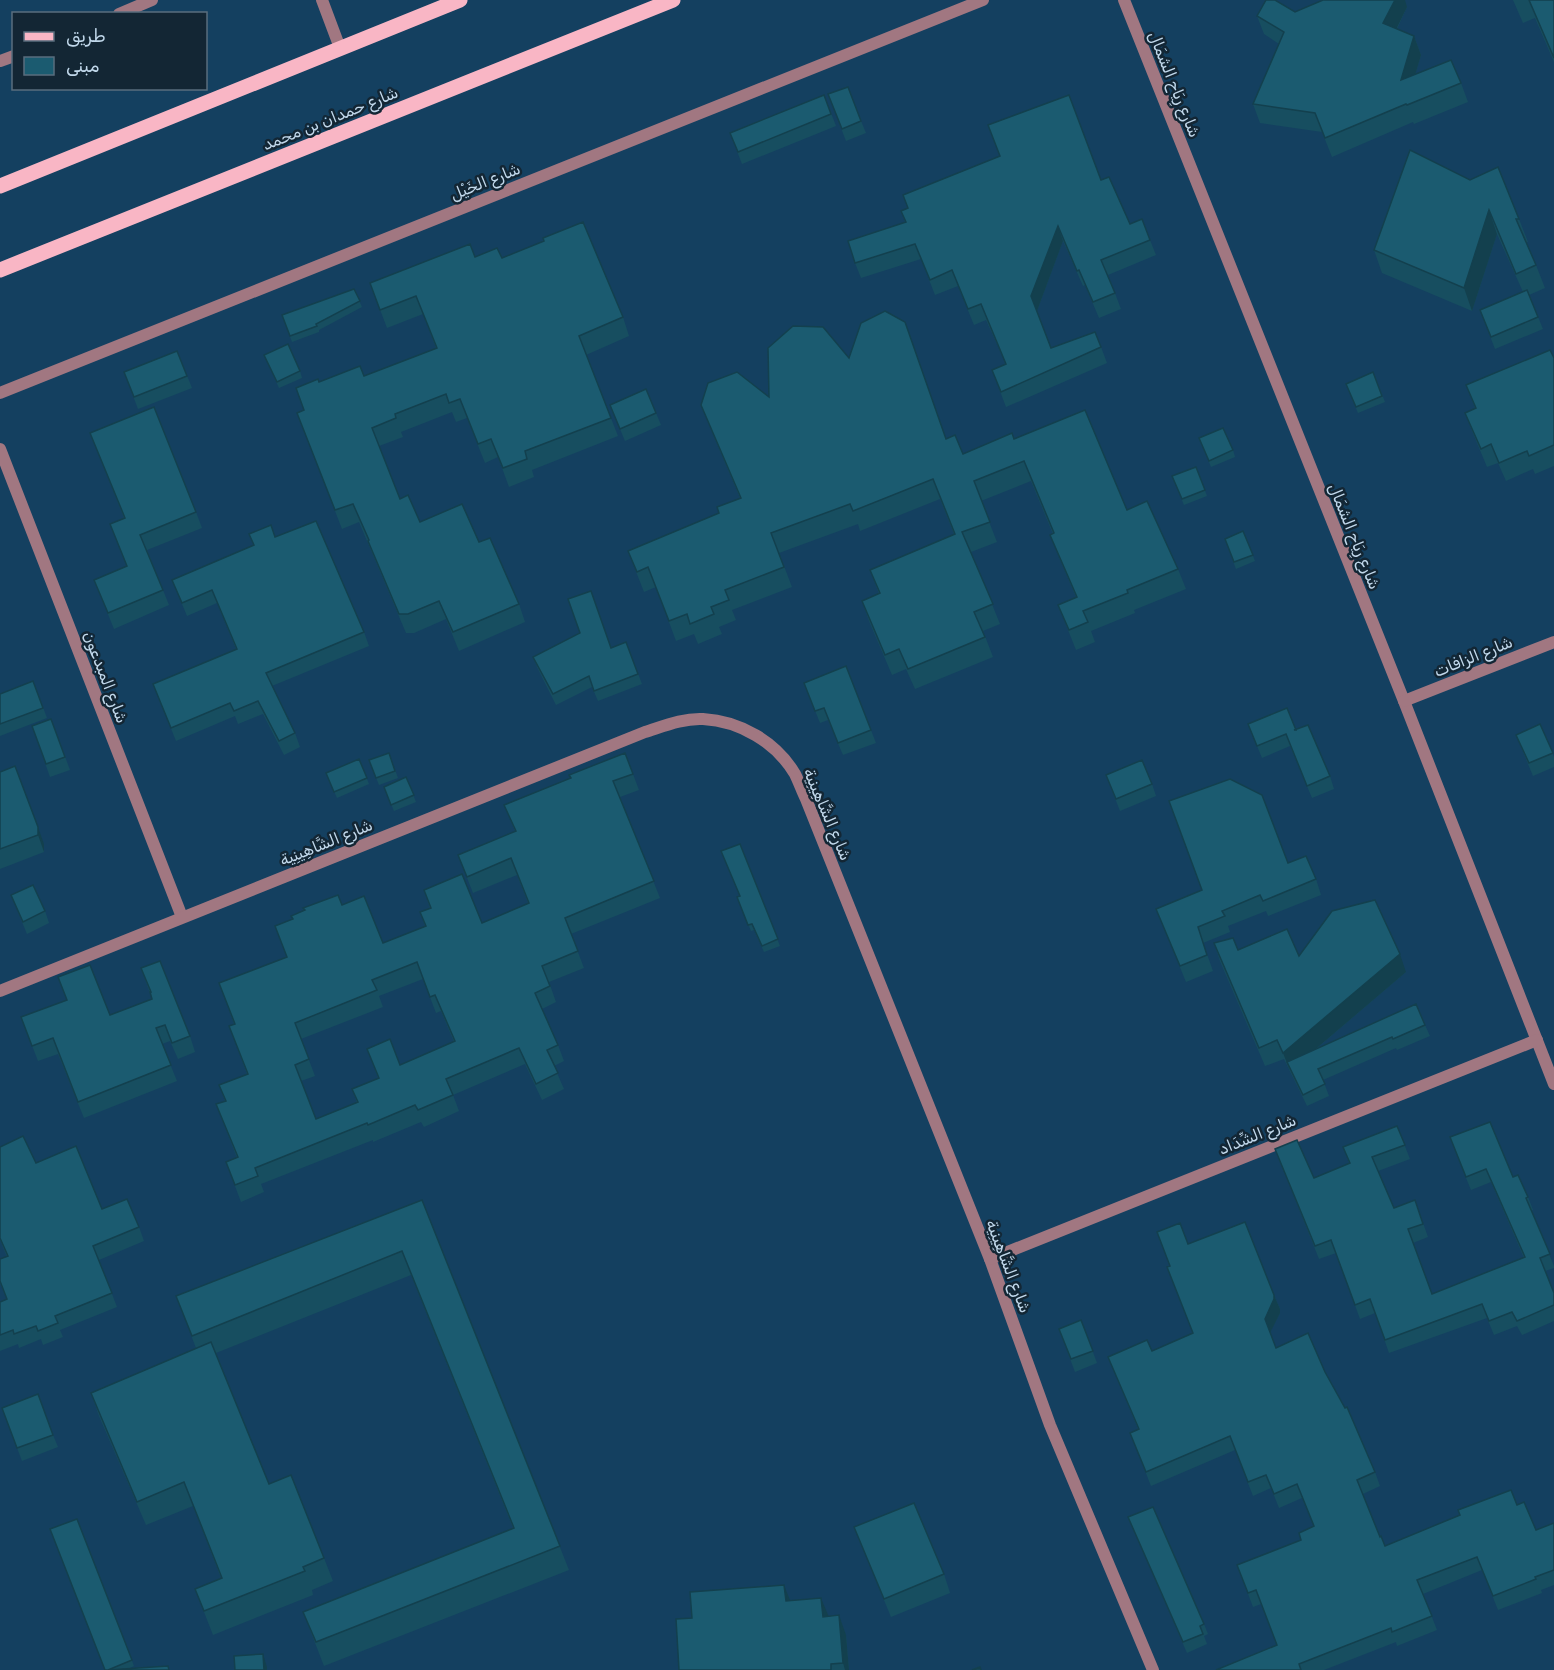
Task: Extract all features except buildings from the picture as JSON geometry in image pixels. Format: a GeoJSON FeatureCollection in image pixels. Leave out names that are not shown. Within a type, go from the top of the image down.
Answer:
{"type":"FeatureCollection","features":[{"type":"Feature","properties":{"kind":"main road"},"geometry":{"type":"LineString","coordinates":[[0,186],[460,0]]}},
{"type":"Feature","properties":{"kind":"main road","name":"شارع حمدان بن محمد"},"geometry":{"type":"LineString","coordinates":[[0,270],[673,0]]}},
{"type":"Feature","properties":{"kind":"street"},"geometry":{"type":"LineString","coordinates":[[124,12],[152,0]]}},
{"type":"Feature","properties":{"kind":"street"},"geometry":{"type":"LineString","coordinates":[[322,0],[340,48]]}},
{"type":"Feature","properties":{"kind":"street","name":"شارع الخَيْل"},"geometry":{"type":"LineString","coordinates":[[0,393],[983,0]]}},
{"type":"Feature","properties":{"kind":"street","name":"شارع رِيَاح الشمَال"},"geometry":{"type":"LineString","coordinates":[[1124,0],[1554,1084]]}},
{"type":"Feature","properties":{"kind":"street","name":"شارع المبدعون"},"geometry":{"type":"LineString","coordinates":[[0,449],[182,917]]}},
{"type":"Feature","properties":{"kind":"street","name":"شارع الزافات"},"geometry":{"type":"LineString","coordinates":[[1404,701],[1554,642]]}},
{"type":"Feature","properties":{"kind":"street","name":"شارع الشَّاهِينِية"},"geometry":{"type":"LineString","coordinates":[[0,991],[674,722],[702,719],[730,724],[756,735],[778,752],[795,774],[990,1259],[1050,1425],[1153,1670]]}},
{"type":"Feature","properties":{"kind":"street","name":"شارع الشِّدَاد"},"geometry":{"type":"LineString","coordinates":[[990,1259],[1536,1040]]}}]}
